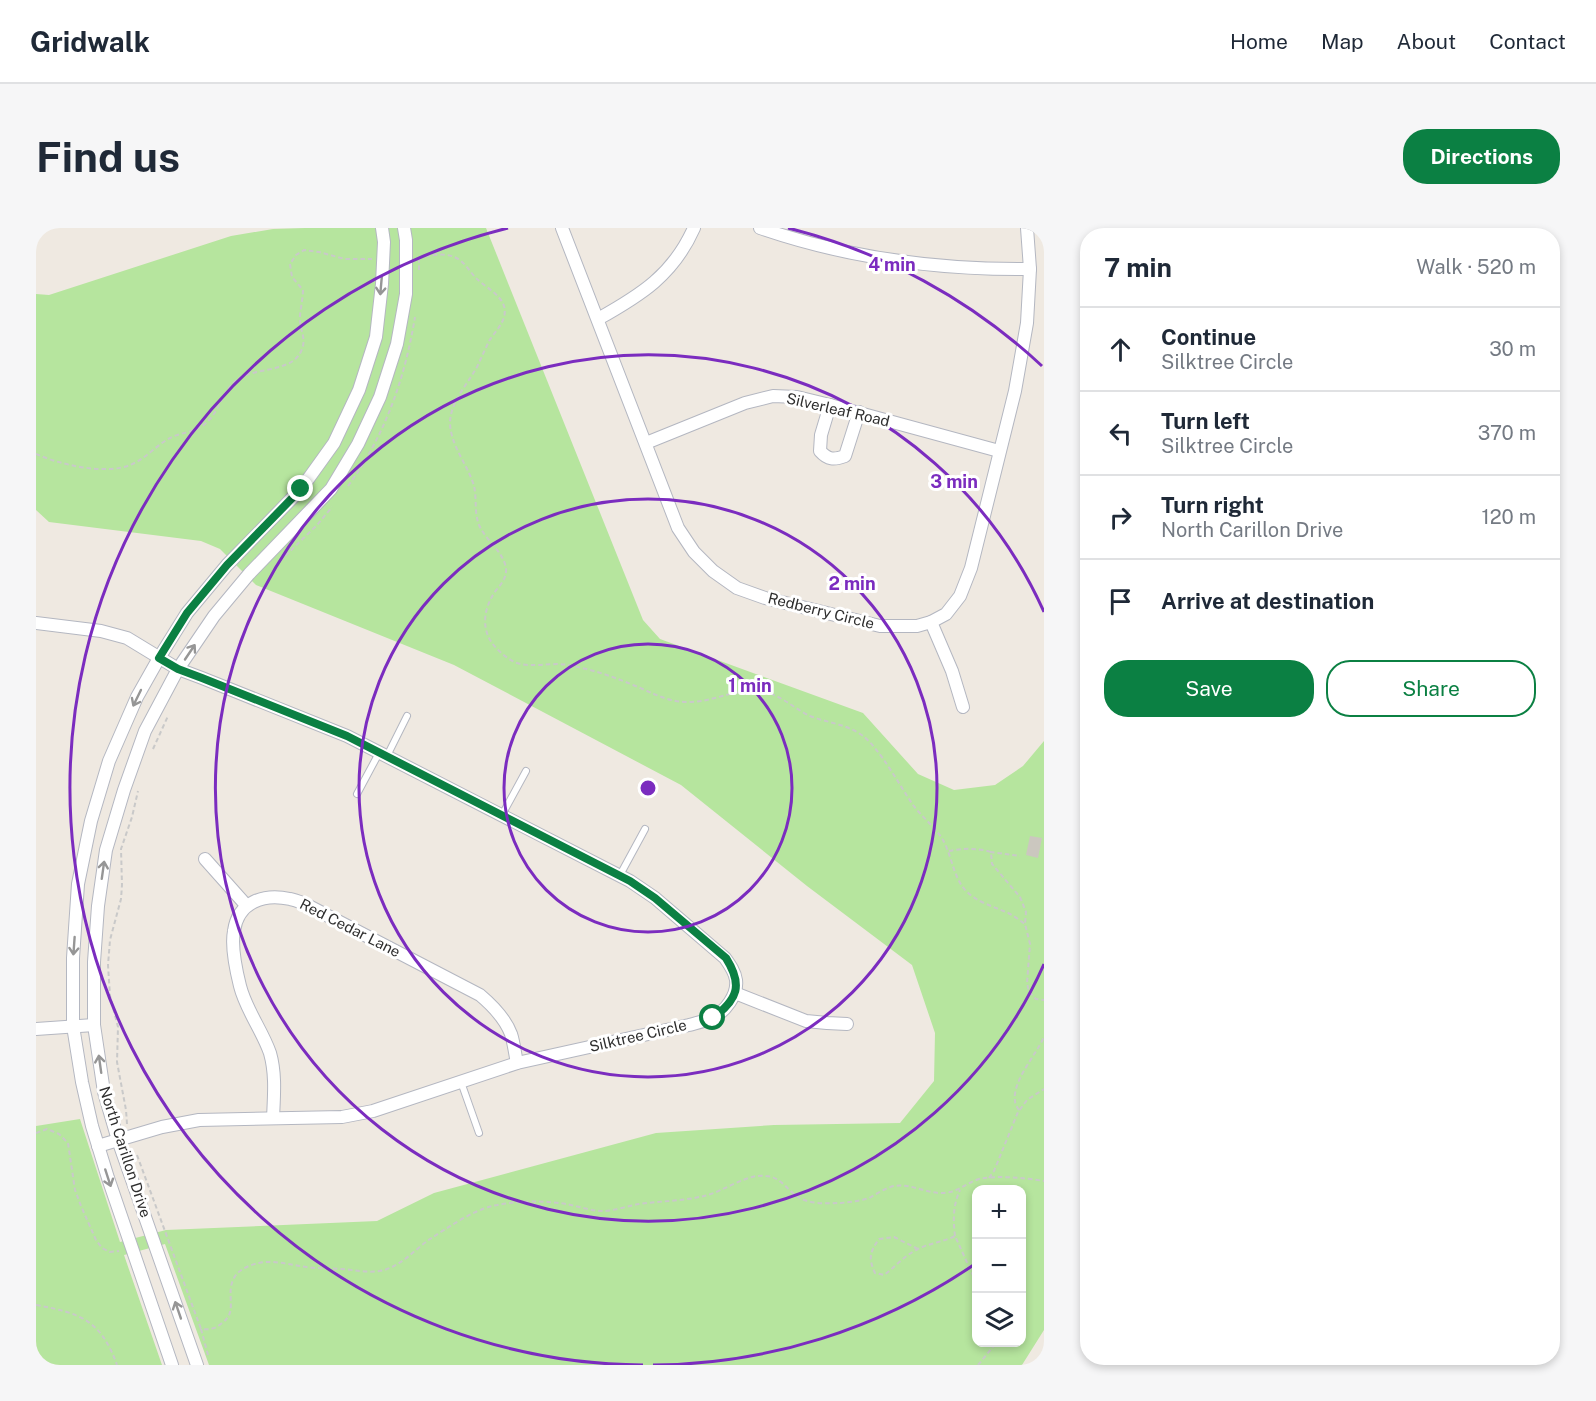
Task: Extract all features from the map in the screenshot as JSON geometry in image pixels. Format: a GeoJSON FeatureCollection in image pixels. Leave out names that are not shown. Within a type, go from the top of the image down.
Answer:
{"type":"FeatureCollection","features":[{"type":"Feature","properties":{"kind":"street","name":"North Carillon Drive"},"geometry":{"type":"LineString","coordinates":[[172,1365],[98,1146],[82,1082],[73,1026],[73,958],[78,884],[91,820],[110,761],[138,697],[159,658],[187,613],[227,565],[301,489],[334,443],[359,390],[376,337],[382,284],[384,242],[382,228]]}},
{"type":"Feature","properties":{"kind":"street","name":"North Carillon Drive"},"geometry":{"type":"LineString","coordinates":[[197,1365],[118,1140],[104,1092],[94,1025],[94,962],[98,906],[106,850],[145,731],[178,669],[214,616],[249,574],[331,489],[358,444],[380,397],[397,344],[406,294],[404,228]]}},
{"type":"Feature","properties":{"kind":"street","name":"Redberry Circle"},"geometry":{"type":"LineString","coordinates":[[562,228],[678,528],[694,552],[713,571],[737,588],[765,598],[880,626],[917,626],[946,614],[960,596],[971,568],[1015,391],[1027,323],[1030,269],[1027,228]]}},
{"type":"Feature","properties":{"kind":"street"},"geometry":{"type":"LineString","coordinates":[[598,319],[631,301],[655,283],[676,259],[694,228]]}},
{"type":"Feature","properties":{"kind":"street"},"geometry":{"type":"LineString","coordinates":[[760,228],[818,245],[875,258],[957,268],[1030,269]]}},
{"type":"Feature","properties":{"kind":"street","name":"Silverleaf Road"},"geometry":{"type":"LineString","coordinates":[[646,443],[746,403],[772,396],[797,398],[859,412],[999,451]]}},
{"type":"Feature","properties":{"kind":"street"},"geometry":{"type":"LineString","coordinates":[[830,405],[821,435],[820,451],[834,460],[845,456],[859,412]]}},
{"type":"Feature","properties":{"kind":"street"},"geometry":{"type":"LineString","coordinates":[[930,622],[952,671],[963,707]]}},
{"type":"Feature","properties":{"kind":"street"},"geometry":{"type":"LineString","coordinates":[[36,623],[101,631],[127,638],[178,669],[347,736],[620,876],[655,898],[726,958],[736,981],[735,993],[806,1020],[847,1024]]}},
{"type":"Feature","properties":{"kind":"street"},"geometry":{"type":"LineString","coordinates":[[205,859],[246,905],[238,917],[233,944],[240,986],[263,1035],[270,1056],[275,1081],[273,1118]]}},
{"type":"Feature","properties":{"kind":"street","name":"Red Cedar Lane"},"geometry":{"type":"LineString","coordinates":[[246,905],[268,898],[289,898],[307,905],[480,995],[503,1018],[511,1034],[517,1063]]}},
{"type":"Feature","properties":{"kind":"street","name":"Silktree Circle"},"geometry":{"type":"LineString","coordinates":[[98,1146],[162,1127],[199,1120],[342,1117],[373,1111],[517,1063],[713,1018],[731,1001],[735,993]]}},
{"type":"Feature","properties":{"kind":"street"},"geometry":{"type":"LineString","coordinates":[[36,1029],[94,1025]]}},
{"type":"Feature","properties":{"kind":"lane"},"geometry":{"type":"LineString","coordinates":[[357,794],[407,716]]}},
{"type":"Feature","properties":{"kind":"lane"},"geometry":{"type":"LineString","coordinates":[[502,815],[526,771]]}},
{"type":"Feature","properties":{"kind":"lane"},"geometry":{"type":"LineString","coordinates":[[620,876],[645,828]]}},
{"type":"Feature","properties":{"kind":"lane"},"geometry":{"type":"LineString","coordinates":[[461,1082],[479,1133]]}},
{"type":"Feature","properties":{"kind":"path"},"geometry":{"type":"LineString","coordinates":[[36,454],[66,464],[90,468],[129,466],[173,437],[191,432],[205,424],[214,414],[226,392],[238,379],[255,372],[283,366],[296,358],[302,350],[304,339],[299,319],[303,290],[292,277],[290,264],[296,255],[304,250],[345,259],[375,258]]}},
{"type":"Feature","properties":{"kind":"path"},"geometry":{"type":"LineString","coordinates":[[415,258],[450,255],[461,260],[479,281],[499,297],[504,307],[505,316],[502,324],[484,351],[452,410],[450,425],[452,436],[474,488],[475,506],[480,526],[500,554],[506,567],[503,584],[494,593],[486,609],[484,622],[487,634],[494,646],[517,663],[567,665],[610,676],[671,701],[699,702],[747,691],[764,692],[777,696],[813,717],[847,727],[864,737],[914,806],[941,836],[958,880],[966,891],[980,902],[1008,913],[1025,924]]}},
{"type":"Feature","properties":{"kind":"path"},"geometry":{"type":"LineString","coordinates":[[150,756],[169,714]]}},
{"type":"Feature","properties":{"kind":"path"},"geometry":{"type":"LineString","coordinates":[[127,1124],[117,1062],[118,1027],[111,1005],[108,965],[110,940],[121,899],[121,849],[132,818],[138,787]]}},
{"type":"Feature","properties":{"kind":"path"},"geometry":{"type":"LineString","coordinates":[[948,851],[984,850],[1020,856]]}},
{"type":"Feature","properties":{"kind":"path"},"geometry":{"type":"LineString","coordinates":[[990,852],[992,864],[1020,897],[1026,912],[1025,924],[1030,944],[1027,983],[1029,992],[1036,999],[1044,1000]]}},
{"type":"Feature","properties":{"kind":"path"},"geometry":{"type":"LineString","coordinates":[[105,1006],[111,1005]]}},
{"type":"Feature","properties":{"kind":"path"},"geometry":{"type":"LineString","coordinates":[[1018,1110],[1015,1101],[1019,1080],[1044,1037]]}},
{"type":"Feature","properties":{"kind":"path"},"geometry":{"type":"LineString","coordinates":[[988,1178],[994,1171],[1018,1110],[1027,1100],[1044,1089]]}},
{"type":"Feature","properties":{"kind":"path"},"geometry":{"type":"LineString","coordinates":[[36,1133],[47,1129],[59,1134],[68,1143],[75,1190],[96,1240],[102,1248],[110,1252],[125,1249]]}},
{"type":"Feature","properties":{"kind":"path"},"geometry":{"type":"LineString","coordinates":[[135,1151],[201,1329],[208,1357]]}},
{"type":"Feature","properties":{"kind":"path"},"geometry":{"type":"LineString","coordinates":[[201,1329],[208,1330],[219,1326],[229,1318],[233,1279],[244,1268],[261,1262],[279,1262],[303,1267],[364,1272],[382,1271],[399,1264],[429,1240],[490,1206],[549,1202],[604,1212],[638,1204],[704,1196],[741,1181],[764,1175],[779,1180],[797,1197],[814,1203],[854,1202],[897,1185],[942,1193],[955,1191],[978,1180],[988,1178],[1044,1181]]}},
{"type":"Feature","properties":{"kind":"path"},"geometry":{"type":"LineString","coordinates":[[961,1188],[955,1200],[955,1236],[972,1273]]}},
{"type":"Feature","properties":{"kind":"path"},"geometry":{"type":"LineString","coordinates":[[918,1249],[894,1237],[879,1239],[872,1251],[870,1264],[875,1273],[884,1275],[903,1258],[918,1249],[955,1236]]}},
{"type":"Feature","properties":{"kind":"path"},"geometry":{"type":"LineString","coordinates":[[36,1305],[72,1314],[97,1328],[105,1337],[117,1365]]}},
{"type":"Feature","properties":{"kind":"path"},"geometry":{"type":"LineString","coordinates":[[978,1365],[992,1347]]}},
{"type":"Feature","properties":{"kind":"green space"},"geometry":{"type":"Polygon","coordinates":[[[486,228],[643,620],[660,639],[863,713],[918,774],[954,790],[995,785],[1023,766],[1044,741],[1044,1330],[1022,1365],[209,1365],[165,1244],[124,1255],[162,1365],[36,1365],[36,1126],[80,1119],[120,1242],[166,1230],[377,1221],[434,1193],[656,1133],[774,1125],[900,1123],[934,1081],[935,1033],[912,965],[807,886],[681,785],[454,665],[256,585],[220,549],[201,541],[49,522],[36,510],[36,294],[49,295],[231,236],[273,229],[486,228]]]}},
{"type":"Feature","properties":{"kind":"building"},"geometry":{"type":"Polygon","coordinates":[[[1030,836],[1042,838],[1038,858],[1026,855],[1030,836]]]}},
{"type":"Feature","properties":{"kind":"route"},"geometry":{"type":"LineString","coordinates":[[301,489],[227,565],[187,613],[159,658],[178,669],[347,736],[630,881],[655,898],[726,958],[736,981],[735,993],[731,1001],[713,1018]]}}]}
